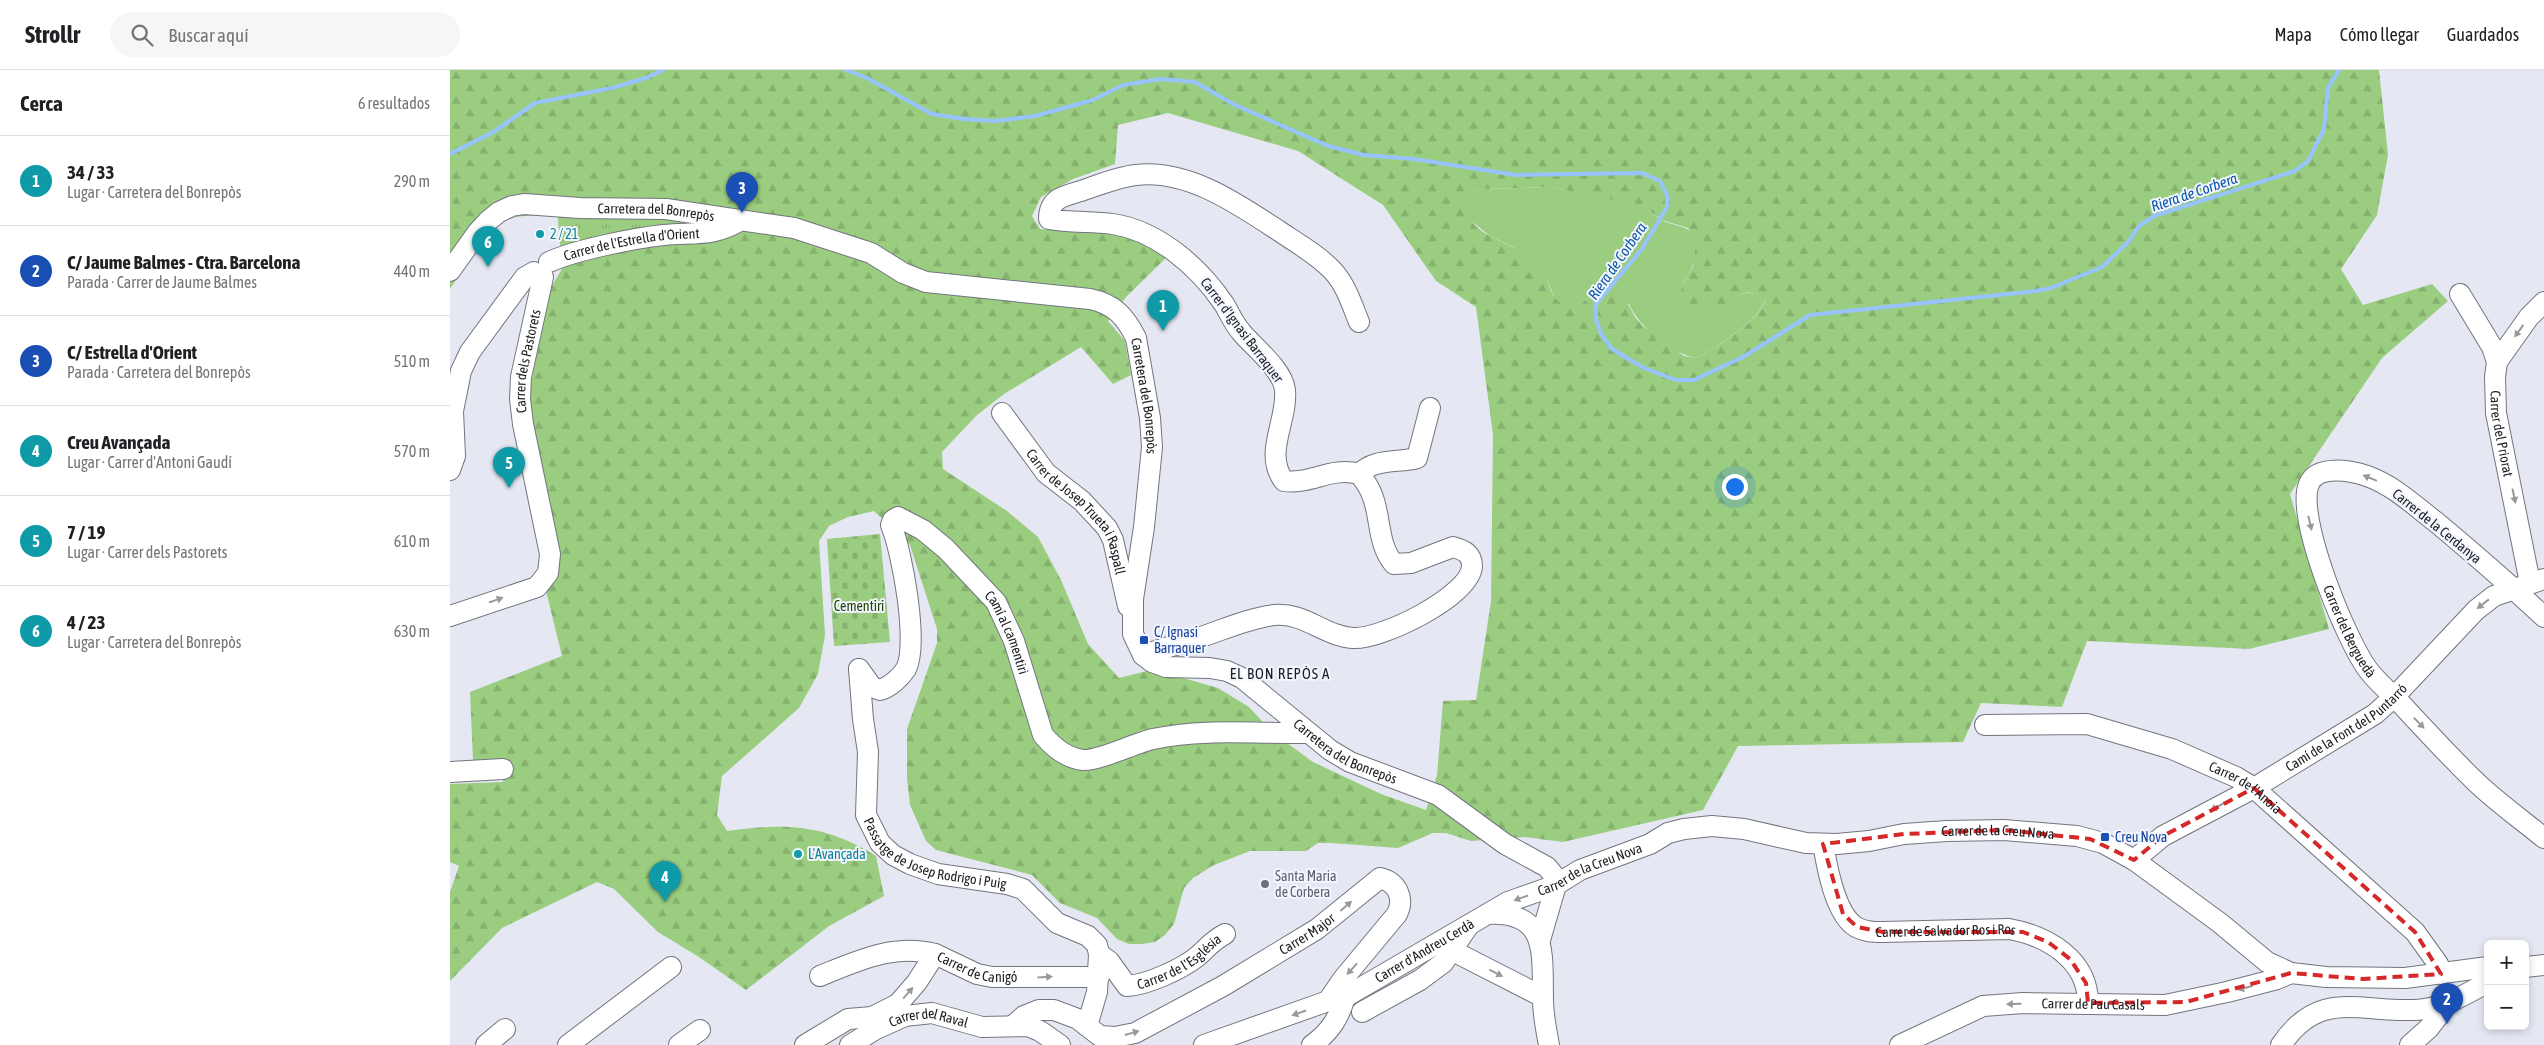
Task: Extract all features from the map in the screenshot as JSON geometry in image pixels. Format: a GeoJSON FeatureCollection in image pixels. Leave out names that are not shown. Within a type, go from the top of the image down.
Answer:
{"type":"FeatureCollection","features":[{"type":"Feature","properties":{"kind":"street","name":"Carrer d'Ignasi Barraquer"},"geometry":{"type":"LineString","coordinates":[[1360,322],[1345,288],[1327,266],[1255,215],[1221,195],[1191,183],[1168,177],[1137,175],[1107,181],[1057,198],[1049,209],[1049,220],[1113,224],[1138,230],[1161,242],[1203,278],[1224,304],[1236,327],[1266,358],[1285,387],[1286,404],[1275,447],[1277,472],[1284,481],[1296,483],[1337,471],[1360,474]]}},
{"type":"Feature","properties":{"kind":"street","name":"Carretera del Bonrepòs"},"geometry":{"type":"LineString","coordinates":[[450,271],[476,233],[499,212],[512,206],[524,204],[580,208],[642,208],[794,228],[854,246],[871,253],[903,273],[926,282],[1104,302],[1122,315],[1130,325],[1140,352],[1152,439],[1144,527],[1131,620],[1136,644],[1142,655],[1152,662],[1166,667],[1210,668],[1228,671],[1242,678],[1309,733],[1350,762],[1438,795],[1505,844],[1547,867],[1556,878],[1556,886]]}},
{"type":"Feature","properties":{"kind":"street","name":"Carrer de l'Estrella d'Orient"},"geometry":{"type":"LineString","coordinates":[[450,470],[455,456],[453,411],[461,371],[477,341],[525,278],[542,271],[564,256],[652,237],[720,232],[741,220]]}},
{"type":"Feature","properties":{"kind":"street","name":"Carrer dels Pastorets"},"geometry":{"type":"LineString","coordinates":[[450,616],[537,587],[548,573],[550,554],[523,424],[520,399],[520,377],[542,271]]}},
{"type":"Feature","properties":{"kind":"street","name":"Carrer del Priorat"},"geometry":{"type":"LineString","coordinates":[[2460,294],[2492,347],[2497,362],[2495,377],[2496,413],[2530,583]]}},
{"type":"Feature","properties":{"kind":"street"},"geometry":{"type":"LineString","coordinates":[[2497,362],[2530,317],[2544,302]]}},
{"type":"Feature","properties":{"kind":"street"},"geometry":{"type":"LineString","coordinates":[[1142,655],[1250,620],[1273,615],[1298,616],[1339,636],[1356,638],[1377,635],[1433,608],[1456,590],[1466,580],[1472,569],[1472,560],[1468,553],[1453,547],[1410,563],[1394,564],[1385,550],[1372,491],[1360,474],[1365,468],[1374,464],[1417,458],[1430,408]]}},
{"type":"Feature","properties":{"kind":"street","name":"Carrer de Josep Trueta i Raspall"},"geometry":{"type":"LineString","coordinates":[[1002,413],[1046,473],[1082,501],[1107,528],[1113,540],[1131,620]]}},
{"type":"Feature","properties":{"kind":"street","name":"Carrer de la Cerdanya"},"geometry":{"type":"LineString","coordinates":[[2314,477],[2330,471],[2348,472],[2368,476],[2389,487],[2530,583],[2544,617]]}},
{"type":"Feature","properties":{"kind":"street","name":"Carrer del Berguedà"},"geometry":{"type":"LineString","coordinates":[[2314,477],[2309,483],[2306,505],[2328,585],[2346,633],[2369,671],[2478,784],[2544,838]]}},
{"type":"Feature","properties":{"kind":"street","name":"Camí al camentiri"},"geometry":{"type":"LineString","coordinates":[[859,669],[872,687],[880,690],[889,688],[906,669],[910,651],[904,571],[891,525],[892,520],[898,517],[922,530],[946,549],[996,602],[1014,641],[1043,734],[1052,746],[1072,758],[1086,760],[1153,739],[1217,731],[1309,733]]}},
{"type":"Feature","properties":{"kind":"street","name":"Camí de la Font del Puntarró"},"geometry":{"type":"LineString","coordinates":[[2134,860],[2163,836],[2254,788],[2374,714],[2394,697],[2476,610],[2494,596],[2530,583]]}},
{"type":"Feature","properties":{"kind":"street","name":"Passatge de Josep Rodrigo i Puig"},"geometry":{"type":"LineString","coordinates":[[859,669],[868,752],[866,815],[880,843],[892,855],[938,874],[1007,884],[1023,889],[1057,923],[1088,936],[1097,946],[1099,954]]}},
{"type":"Feature","properties":{"kind":"street","name":"Carrer de l'Anoia"},"geometry":{"type":"LineString","coordinates":[[1985,725],[2088,724],[2172,749],[2236,777],[2254,788],[2415,932],[2438,964],[2441,974]]}},
{"type":"Feature","properties":{"kind":"street"},"geometry":{"type":"LineString","coordinates":[[450,772],[504,770]]}},
{"type":"Feature","properties":{"kind":"street","name":"Carrer de la Creu Nova"},"geometry":{"type":"LineString","coordinates":[[1488,914],[1508,902],[1556,886],[1580,870],[1684,829],[1712,826],[1736,828],[1806,843],[1823,844],[1850,844],[1921,833],[2004,830],[2090,839],[2103,843],[2134,860],[2220,923],[2267,962],[2291,972],[2363,979],[2441,974],[2484,969]]}},
{"type":"Feature","properties":{"kind":"street","name":"Carrer de Salvador Ros i Ros"},"geometry":{"type":"LineString","coordinates":[[1823,844],[1827,867],[1843,914],[1857,927],[1866,931],[1883,932],[2009,929],[2030,934],[2060,950],[2081,972],[2087,988],[2088,1003]]}},
{"type":"Feature","properties":{"kind":"street","name":"Carrer Major"},"geometry":{"type":"LineString","coordinates":[[1087,1026],[1100,1036],[1115,1037],[1135,1033],[1223,986],[1317,929],[1380,878],[1387,880],[1395,887],[1401,905],[1393,919],[1343,979],[1336,999]]}},
{"type":"Feature","properties":{"kind":"street"},"geometry":{"type":"LineString","coordinates":[[1549,1045],[1544,1019],[1540,940],[1556,886]]}},
{"type":"Feature","properties":{"kind":"street","name":"Carrer d'Andreu Cerdà"},"geometry":{"type":"LineString","coordinates":[[1204,1045],[1336,999],[1488,914],[1514,917],[1533,929],[1540,940]]}},
{"type":"Feature","properties":{"kind":"street"},"geometry":{"type":"LineString","coordinates":[[1362,1012],[1420,980],[1443,963],[1470,924]]}},
{"type":"Feature","properties":{"kind":"street","name":"Carrer de l'Església"},"geometry":{"type":"LineString","coordinates":[[1099,954],[1109,961],[1126,986],[1140,985],[1186,964],[1207,945],[1225,934]]}},
{"type":"Feature","properties":{"kind":"street"},"geometry":{"type":"LineString","coordinates":[[820,976],[882,954],[907,949],[935,954]]}},
{"type":"Feature","properties":{"kind":"street"},"geometry":{"type":"LineString","coordinates":[[1453,951],[1543,996]]}},
{"type":"Feature","properties":{"kind":"street","name":"Carrer de Canigó"},"geometry":{"type":"LineString","coordinates":[[805,1045],[848,1019],[872,1017],[898,1004],[917,982],[935,954],[977,974],[992,978],[1099,977]]}},
{"type":"Feature","properties":{"kind":"street"},"geometry":{"type":"LineString","coordinates":[[1014,1024],[1024,1016],[1039,1010],[1054,1010],[1069,1014],[1087,1026],[1099,977],[1099,954]]}},
{"type":"Feature","properties":{"kind":"street"},"geometry":{"type":"LineString","coordinates":[[2529,966],[2544,965]]}},
{"type":"Feature","properties":{"kind":"street"},"geometry":{"type":"LineString","coordinates":[[568,1045],[671,967]]}},
{"type":"Feature","properties":{"kind":"street","name":"Carrer de Pau Casals"},"geometry":{"type":"LineString","coordinates":[[1900,1045],[1983,1006],[2023,1003],[2165,1005],[2186,1002],[2277,980],[2291,972]]}},
{"type":"Feature","properties":{"kind":"street"},"geometry":{"type":"LineString","coordinates":[[2281,1045],[2297,1024],[2326,1009],[2344,1006],[2413,1010],[2449,1002],[2484,984]]}},
{"type":"Feature","properties":{"kind":"street"},"geometry":{"type":"LineString","coordinates":[[1312,1045],[1326,1034],[1337,1020],[1336,999]]}},
{"type":"Feature","properties":{"kind":"street"},"geometry":{"type":"LineString","coordinates":[[2415,1040],[2429,1028],[2449,1002]]}},
{"type":"Feature","properties":{"kind":"street"},"geometry":{"type":"LineString","coordinates":[[2413,1010],[2419,1019],[2415,1040]]}},
{"type":"Feature","properties":{"kind":"street","name":"Carrer del Raval"},"geometry":{"type":"LineString","coordinates":[[850,1045],[889,1022],[920,1013],[941,1014],[982,1026],[1014,1024]]}},
{"type":"Feature","properties":{"kind":"street"},"geometry":{"type":"LineString","coordinates":[[839,1045],[846,1035],[872,1017]]}},
{"type":"Feature","properties":{"kind":"street"},"geometry":{"type":"LineString","coordinates":[[1014,1024],[1040,1030],[1060,1045]]}},
{"type":"Feature","properties":{"kind":"street"},"geometry":{"type":"LineString","coordinates":[[486,1045],[505,1029]]}},
{"type":"Feature","properties":{"kind":"street"},"geometry":{"type":"LineString","coordinates":[[679,1045],[700,1030]]}},
{"type":"Feature","properties":{"kind":"highlighted area"},"geometry":{"type":"Polygon","coordinates":[[[2254,788],[2415,932],[2441,974],[2363,979],[2291,973],[2186,1002],[2088,1003],[2086,983],[2070,959],[2048,942],[2023,932],[1883,932],[1857,927],[1843,914],[1823,844],[1904,834],[2004,830],[2090,839],[2134,860],[2163,836],[2254,788]]]}},
{"type":"Feature","properties":{"kind":"green space"},"geometry":{"type":"Polygon","coordinates":[[[450,70],[2379,70],[2388,155],[2377,215],[2341,269],[2363,305],[2432,284],[2448,301],[2382,358],[2290,494],[2329,629],[2249,649],[2087,641],[2062,707],[1981,703],[1963,742],[1738,746],[1703,810],[1563,842],[1525,837],[1471,841],[1446,833],[1433,833],[1398,848],[1318,843],[1306,851],[1250,851],[1214,865],[1193,878],[1184,888],[1174,924],[1165,935],[1155,942],[1142,944],[1129,944],[1117,939],[1097,918],[1060,903],[1032,875],[936,850],[926,841],[910,805],[907,779],[907,729],[937,643],[937,629],[910,545],[874,511],[848,517],[829,526],[819,541],[825,635],[818,674],[799,708],[722,776],[717,815],[727,831],[748,828],[786,827],[822,832],[857,845],[876,856],[884,896],[829,926],[746,990],[699,957],[658,932],[614,889],[597,882],[502,928],[450,981],[450,892],[459,866],[450,862],[450,784],[503,782],[504,761],[473,760],[470,692],[562,656],[546,591],[559,565],[559,548],[528,399],[543,321],[552,286],[563,267],[564,256],[560,245],[558,216],[515,217],[495,226],[481,242],[450,289],[450,70]],[[1168,113],[1118,125],[1115,164],[1073,179],[1041,197],[1032,216],[1040,229],[1116,231],[1168,256],[1126,297],[1108,321],[1125,341],[1131,375],[1113,384],[1081,347],[1004,394],[977,415],[942,452],[943,469],[1007,511],[1038,537],[1061,580],[1088,644],[1119,678],[1147,671],[1187,679],[1218,688],[1249,707],[1272,732],[1313,762],[1381,794],[1426,810],[1437,775],[1443,701],[1476,700],[1491,601],[1493,435],[1476,307],[1436,281],[1383,205],[1298,151],[1168,113]],[[1550,187],[1482,189],[1469,195],[1467,209],[1471,220],[1479,229],[1528,256],[1538,264],[1555,298],[1560,302],[1579,306],[1598,289],[1612,287],[1622,293],[1635,317],[1643,326],[1684,356],[1697,358],[1745,326],[1754,318],[1766,300],[1757,295],[1744,293],[1716,308],[1692,308],[1683,299],[1681,288],[1693,266],[1695,254],[1695,239],[1688,228],[1662,220],[1650,211],[1624,202],[1550,187]]]}},
{"type":"Feature","properties":{"kind":"green space"},"geometry":{"type":"Polygon","coordinates":[[[1550,187],[1628,202],[1650,211],[1667,222],[1689,230],[1695,238],[1697,251],[1681,288],[1705,308],[1714,307],[1748,293],[1756,294],[1766,299],[1761,309],[1754,318],[1736,333],[1697,358],[1678,352],[1668,346],[1640,322],[1629,304],[1598,289],[1579,306],[1566,306],[1555,299],[1546,277],[1515,248],[1490,236],[1470,220],[1465,208],[1469,195],[1482,189],[1550,187]]]}},
{"type":"Feature","properties":{"kind":"green space"},"geometry":{"type":"Polygon","coordinates":[[[558,216],[741,220],[564,256],[560,245],[558,216]]]}},
{"type":"Feature","properties":{"kind":"green space","name":"Cementiri"},"geometry":{"type":"Polygon","coordinates":[[[880,534],[890,642],[834,646],[827,539],[880,534]]]}},
{"type":"Feature","properties":{"kind":"waterway","name":"Riera de Corbera"},"geometry":{"type":"LineString","coordinates":[[450,154],[495,131],[535,103],[612,88],[646,78],[663,70]]}},
{"type":"Feature","properties":{"kind":"waterway","name":"Riera de Corbera"},"geometry":{"type":"LineString","coordinates":[[846,70],[867,78],[932,114],[964,119],[995,121],[1035,116],[1093,100],[1123,85],[1162,79],[1195,82],[1233,104],[1328,146],[1364,155],[1414,159],[1516,175],[1642,173],[1660,181],[1667,195],[1667,207],[1642,249],[1596,304],[1596,320],[1601,334],[1612,349],[1644,368],[1676,380],[1694,380],[1743,357],[1810,315],[2036,291],[2051,288],[2102,267],[2129,241],[2139,226],[2154,216],[2295,171],[2308,161],[2324,129],[2328,88],[2339,70]]}},
{"type":"Feature","properties":{"kind":"place","name":"C/ Estrella d'Orient"},"geometry":{"type":"Point","coordinates":[742,213]}},
{"type":"Feature","properties":{"kind":"place","name":"2 / 21"},"geometry":{"type":"Point","coordinates":[540,234]}},
{"type":"Feature","properties":{"kind":"place","name":"4 / 23"},"geometry":{"type":"Point","coordinates":[488,267]}},
{"type":"Feature","properties":{"kind":"place","name":"34 / 33"},"geometry":{"type":"Point","coordinates":[1163,331]}},
{"type":"Feature","properties":{"kind":"place","name":"7 / 19"},"geometry":{"type":"Point","coordinates":[509,488]}},
{"type":"Feature","properties":{"kind":"place","name":"C/ Ignasi Barraquer"},"geometry":{"type":"Point","coordinates":[1144,640]}},
{"type":"Feature","properties":{"kind":"place","name":"Creu Nova"},"geometry":{"type":"Point","coordinates":[2105,837]}},
{"type":"Feature","properties":{"kind":"place","name":"L'Avançada"},"geometry":{"type":"Point","coordinates":[798,854]}},
{"type":"Feature","properties":{"kind":"place","name":"Santa Maria de Corbera"},"geometry":{"type":"Point","coordinates":[1265,884]}},
{"type":"Feature","properties":{"kind":"place","name":"Creu Avançada"},"geometry":{"type":"Point","coordinates":[665,902]}},
{"type":"Feature","properties":{"kind":"place","name":"C/ Jaume Balmes - Ctra. Barcelona"},"geometry":{"type":"Point","coordinates":[2447,1024]}},
{"type":"Feature","properties":{"kind":"district","name":"EL BON REPÒS A"},"geometry":{"type":"Point","coordinates":[1280,673]}}]}
